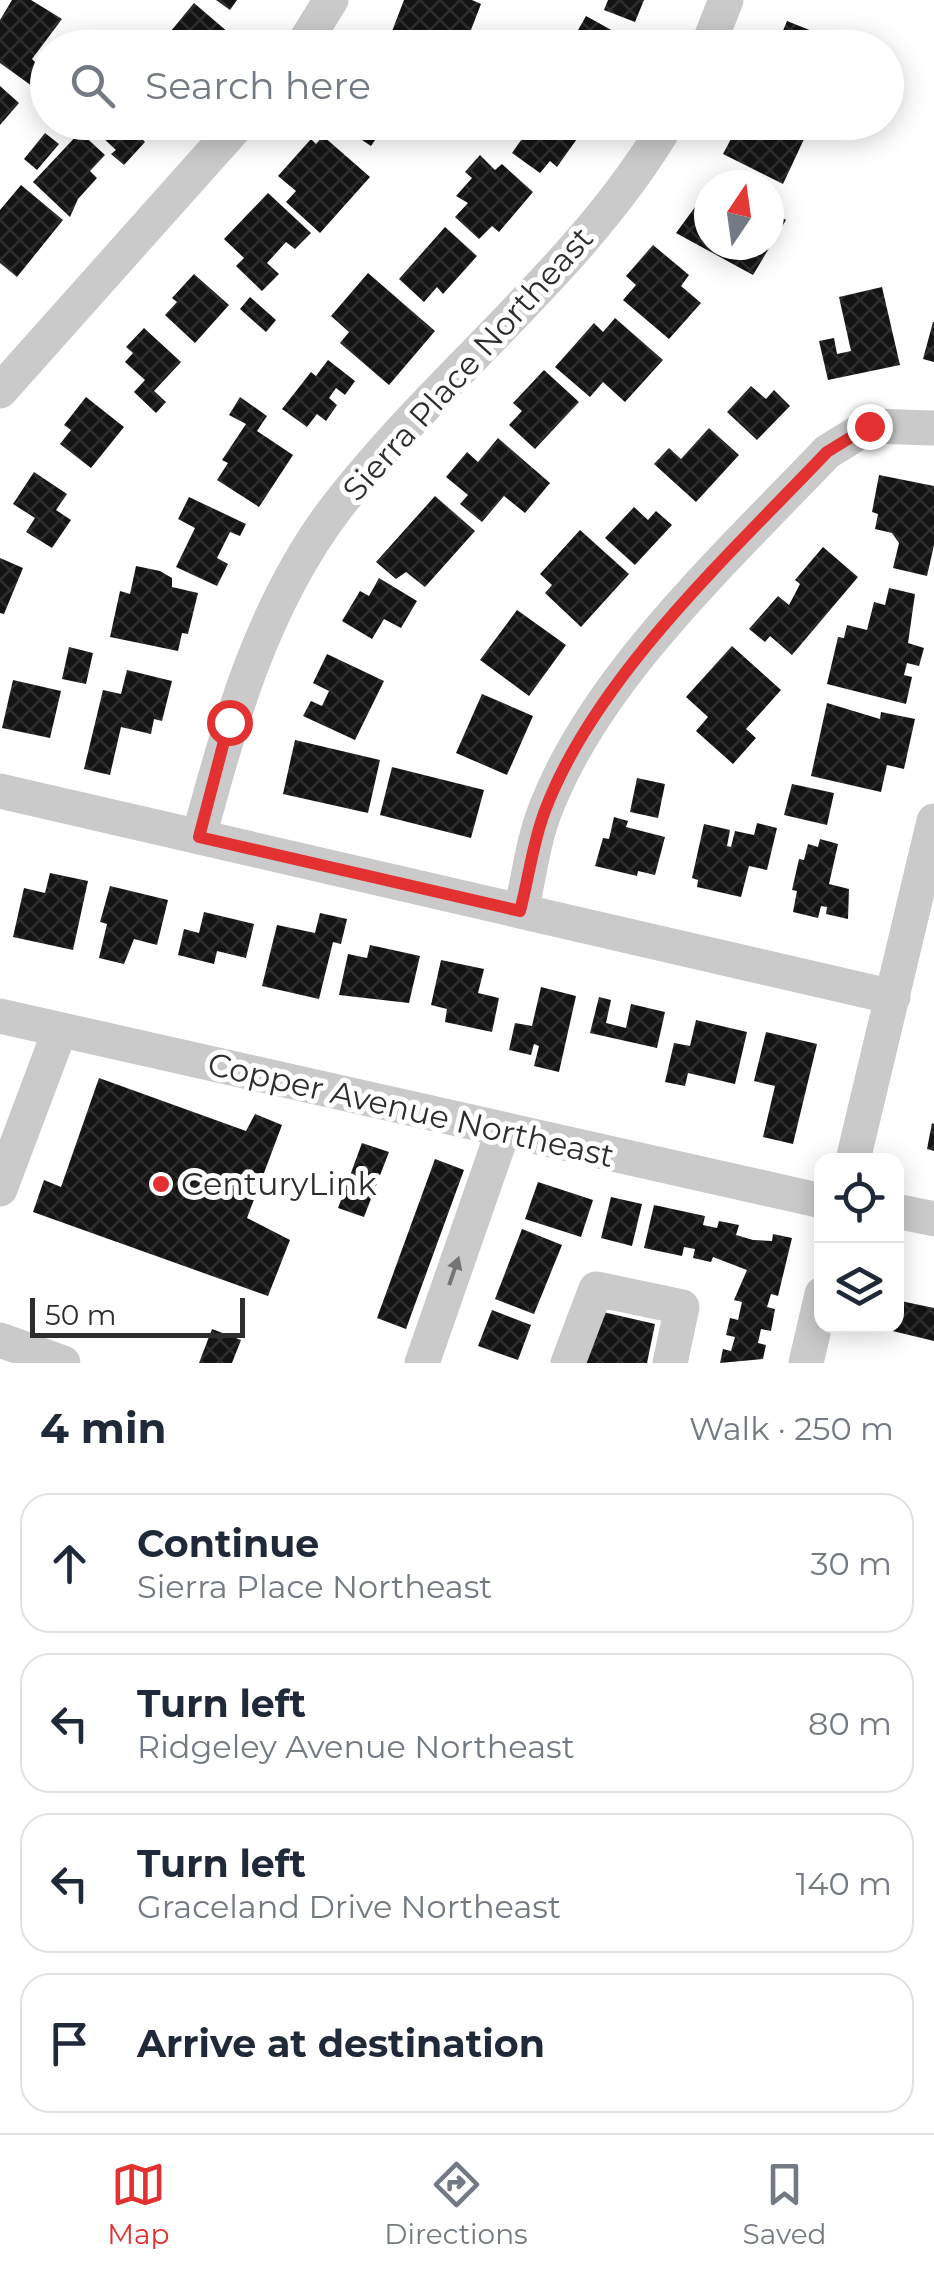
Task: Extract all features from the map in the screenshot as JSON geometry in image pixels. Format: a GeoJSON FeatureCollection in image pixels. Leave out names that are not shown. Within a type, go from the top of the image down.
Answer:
{"type":"FeatureCollection","features":[{"type":"Feature","properties":{"kind":"street"},"geometry":{"type":"LineString","coordinates":[[312,30],[331,0]]}},
{"type":"Feature","properties":{"kind":"street"},"geometry":{"type":"LineString","coordinates":[[714,30],[726,0]]}},
{"type":"Feature","properties":{"kind":"street"},"geometry":{"type":"LineString","coordinates":[[0,391],[224,140]]}},
{"type":"Feature","properties":{"kind":"street","name":"Sierra Place Northeast"},"geometry":{"type":"LineString","coordinates":[[199,837],[229,722],[263,636],[333,512],[378,455],[600,220],[644,165],[658,140]]}},
{"type":"Feature","properties":{"kind":"street"},"geometry":{"type":"LineString","coordinates":[[520,911],[545,810],[579,737],[618,680],[827,452],[869,426],[934,428]]}},
{"type":"Feature","properties":{"kind":"street"},"geometry":{"type":"LineString","coordinates":[[0,790],[893,997]]}},
{"type":"Feature","properties":{"kind":"street"},"geometry":{"type":"LineString","coordinates":[[855,1153],[934,821]]}},
{"type":"Feature","properties":{"kind":"street","name":"Copper Avenue Northeast"},"geometry":{"type":"LineString","coordinates":[[0,1016],[814,1199]]}},
{"type":"Feature","properties":{"kind":"street"},"geometry":{"type":"LineString","coordinates":[[0,1189],[60,1030]]}},
{"type":"Feature","properties":{"kind":"street"},"geometry":{"type":"LineString","coordinates":[[422,1363],[504,1131]]}},
{"type":"Feature","properties":{"kind":"street"},"geometry":{"type":"LineString","coordinates":[[904,1213],[934,1219]]}},
{"type":"Feature","properties":{"kind":"street"},"geometry":{"type":"LineString","coordinates":[[568,1363],[596,1289],[682,1307],[670,1363]]}},
{"type":"Feature","properties":{"kind":"street"},"geometry":{"type":"LineString","coordinates":[[806,1363],[814,1328]]}},
{"type":"Feature","properties":{"kind":"street"},"geometry":{"type":"LineString","coordinates":[[2,1344],[63,1363]]}},
{"type":"Feature","properties":{"kind":"building"},"geometry":{"type":"Polygon","coordinates":[[[12,0],[31,0],[62,19],[54,30],[30,30],[30,85],[0,63],[0,20],[12,0]]]}},
{"type":"Feature","properties":{"kind":"building"},"geometry":{"type":"Polygon","coordinates":[[[216,0],[237,0],[230,10],[216,0]]]}},
{"type":"Feature","properties":{"kind":"building"},"geometry":{"type":"Polygon","coordinates":[[[404,0],[472,0],[481,4],[471,30],[392,30],[404,0]]]}},
{"type":"Feature","properties":{"kind":"building"},"geometry":{"type":"Polygon","coordinates":[[[608,0],[644,0],[635,22],[604,10],[608,0]]]}},
{"type":"Feature","properties":{"kind":"building"},"geometry":{"type":"Polygon","coordinates":[[[194,3],[226,30],[172,30],[194,3]]]}},
{"type":"Feature","properties":{"kind":"building"},"geometry":{"type":"Polygon","coordinates":[[[586,16],[611,30],[578,30],[586,16]]]}},
{"type":"Feature","properties":{"kind":"building"},"geometry":{"type":"Polygon","coordinates":[[[787,21],[810,30],[783,30],[787,21]]]}},
{"type":"Feature","properties":{"kind":"building"},"geometry":{"type":"Polygon","coordinates":[[[0,86],[19,103],[0,125],[0,86]]]}},
{"type":"Feature","properties":{"kind":"building"},"geometry":{"type":"Polygon","coordinates":[[[39,140],[59,144],[37,170],[24,159],[39,140]]]}},
{"type":"Feature","properties":{"kind":"building"},"geometry":{"type":"Polygon","coordinates":[[[72,140],[89,140],[105,155],[90,171],[97,178],[78,199],[70,217],[33,182],[72,140]]]}},
{"type":"Feature","properties":{"kind":"building"},"geometry":{"type":"Polygon","coordinates":[[[105,140],[145,142],[124,165],[111,154],[116,150],[105,140]]]}},
{"type":"Feature","properties":{"kind":"building"},"geometry":{"type":"Polygon","coordinates":[[[310,140],[316,144],[328,140],[370,177],[320,233],[286,202],[296,191],[278,176],[310,140]]]}},
{"type":"Feature","properties":{"kind":"building"},"geometry":{"type":"Polygon","coordinates":[[[521,140],[576,140],[557,167],[550,161],[540,173],[512,153],[521,140]]]}},
{"type":"Feature","properties":{"kind":"building"},"geometry":{"type":"Polygon","coordinates":[[[730,140],[804,140],[784,182],[784,170],[755,170],[723,154],[730,140]]]}},
{"type":"Feature","properties":{"kind":"building"},"geometry":{"type":"Polygon","coordinates":[[[480,155],[495,170],[502,164],[533,192],[499,232],[492,226],[479,239],[455,217],[468,203],[456,196],[472,178],[465,172],[480,155]]]}},
{"type":"Feature","properties":{"kind":"building"},"geometry":{"type":"Polygon","coordinates":[[[21,185],[63,220],[17,277],[0,263],[0,210],[21,185]]]}},
{"type":"Feature","properties":{"kind":"building"},"geometry":{"type":"Polygon","coordinates":[[[268,193],[311,233],[295,249],[286,242],[267,263],[279,274],[262,291],[236,266],[244,258],[224,239],[268,193]]]}},
{"type":"Feature","properties":{"kind":"building"},"geometry":{"type":"Polygon","coordinates":[[[694,208],[694,243],[676,233],[694,208]]]}},
{"type":"Feature","properties":{"kind":"building"},"geometry":{"type":"Polygon","coordinates":[[[445,227],[477,256],[443,294],[437,287],[424,302],[399,279],[445,227]]]}},
{"type":"Feature","properties":{"kind":"building"},"geometry":{"type":"Polygon","coordinates":[[[653,245],[689,275],[681,286],[701,303],[669,339],[623,300],[636,285],[626,276],[653,245]]]}},
{"type":"Feature","properties":{"kind":"building"},"geometry":{"type":"Polygon","coordinates":[[[726,260],[762,260],[753,275],[726,260]]]}},
{"type":"Feature","properties":{"kind":"building"},"geometry":{"type":"Polygon","coordinates":[[[368,273],[435,331],[389,385],[340,343],[349,332],[331,316],[368,273]]]}},
{"type":"Feature","properties":{"kind":"building"},"geometry":{"type":"Polygon","coordinates":[[[194,274],[229,305],[195,343],[165,315],[177,302],[172,298],[194,274]]]}},
{"type":"Feature","properties":{"kind":"building"},"geometry":{"type":"Polygon","coordinates":[[[882,287],[900,365],[828,380],[819,341],[834,338],[837,354],[851,351],[839,297],[882,287]]]}},
{"type":"Feature","properties":{"kind":"building"},"geometry":{"type":"Polygon","coordinates":[[[250,297],[276,320],[266,332],[240,309],[250,297]]]}},
{"type":"Feature","properties":{"kind":"building"},"geometry":{"type":"Polygon","coordinates":[[[615,318],[663,360],[625,402],[603,382],[590,397],[555,367],[594,323],[603,332],[615,318]]]}},
{"type":"Feature","properties":{"kind":"building"},"geometry":{"type":"Polygon","coordinates":[[[934,322],[934,362],[923,359],[934,322]]]}},
{"type":"Feature","properties":{"kind":"building"},"geometry":{"type":"Polygon","coordinates":[[[144,328],[181,362],[154,391],[166,402],[156,413],[134,392],[145,380],[125,362],[133,353],[126,347],[144,328]]]}},
{"type":"Feature","properties":{"kind":"building"},"geometry":{"type":"Polygon","coordinates":[[[328,360],[355,381],[345,395],[336,388],[329,398],[337,405],[326,421],[317,414],[307,427],[282,409],[311,372],[316,376],[328,360]]]}},
{"type":"Feature","properties":{"kind":"building"},"geometry":{"type":"Polygon","coordinates":[[[544,370],[579,402],[535,449],[509,425],[522,411],[513,403],[544,370]]]}},
{"type":"Feature","properties":{"kind":"building"},"geometry":{"type":"Polygon","coordinates":[[[751,386],[766,399],[774,390],[790,406],[757,440],[727,412],[751,386]]]}},
{"type":"Feature","properties":{"kind":"building"},"geometry":{"type":"Polygon","coordinates":[[[86,397],[124,427],[91,468],[60,444],[71,430],[64,425],[86,397]]]}},
{"type":"Feature","properties":{"kind":"building"},"geometry":{"type":"Polygon","coordinates":[[[240,397],[267,416],[257,431],[293,455],[259,507],[217,480],[228,463],[222,460],[246,424],[229,415],[240,397]]]}},
{"type":"Feature","properties":{"kind":"building"},"geometry":{"type":"Polygon","coordinates":[[[709,428],[739,455],[696,502],[654,464],[669,448],[681,459],[709,428]]]}},
{"type":"Feature","properties":{"kind":"building"},"geometry":{"type":"Polygon","coordinates":[[[498,438],[550,483],[525,513],[504,496],[482,522],[460,504],[468,495],[446,477],[467,452],[478,462],[498,438]]]}},
{"type":"Feature","properties":{"kind":"building"},"geometry":{"type":"Polygon","coordinates":[[[34,472],[67,494],[56,510],[71,520],[52,548],[26,532],[35,518],[13,504],[34,472]]]}},
{"type":"Feature","properties":{"kind":"building"},"geometry":{"type":"Polygon","coordinates":[[[879,475],[934,486],[934,545],[927,576],[893,568],[899,543],[892,533],[875,529],[878,514],[872,512],[879,475]]]}},
{"type":"Feature","properties":{"kind":"building"},"geometry":{"type":"Polygon","coordinates":[[[435,496],[475,531],[425,587],[406,572],[396,579],[376,562],[435,496]]]}},
{"type":"Feature","properties":{"kind":"building"},"geometry":{"type":"Polygon","coordinates":[[[189,497],[246,524],[240,536],[230,532],[217,558],[228,564],[217,586],[176,567],[195,528],[178,519],[189,497]]]}},
{"type":"Feature","properties":{"kind":"building"},"geometry":{"type":"Polygon","coordinates":[[[634,507],[648,520],[656,511],[672,525],[635,565],[605,538],[634,507]]]}},
{"type":"Feature","properties":{"kind":"building"},"geometry":{"type":"Polygon","coordinates":[[[580,530],[629,574],[581,627],[545,593],[552,585],[540,574],[580,530]]]}},
{"type":"Feature","properties":{"kind":"building"},"geometry":{"type":"Polygon","coordinates":[[[823,547],[858,577],[792,655],[770,636],[765,642],[749,629],[778,596],[789,605],[800,584],[795,580],[823,547]]]}},
{"type":"Feature","properties":{"kind":"building"},"geometry":{"type":"Polygon","coordinates":[[[0,558],[23,568],[4,614],[0,613],[0,558]]]}},
{"type":"Feature","properties":{"kind":"building"},"geometry":{"type":"Polygon","coordinates":[[[136,566],[160,571],[172,578],[172,587],[198,593],[188,634],[182,633],[178,651],[110,637],[120,591],[130,594],[136,566]]]}},
{"type":"Feature","properties":{"kind":"building"},"geometry":{"type":"Polygon","coordinates":[[[379,578],[417,601],[401,628],[384,619],[372,639],[342,621],[360,591],[369,596],[379,578]]]}},
{"type":"Feature","properties":{"kind":"building"},"geometry":{"type":"Polygon","coordinates":[[[889,588],[915,594],[908,643],[924,648],[919,666],[907,663],[904,675],[912,677],[906,704],[827,684],[838,637],[844,638],[847,625],[867,630],[874,602],[885,605],[889,588]]]}},
{"type":"Feature","properties":{"kind":"building"},"geometry":{"type":"Polygon","coordinates":[[[517,610],[566,645],[529,696],[480,660],[517,610]]]}},
{"type":"Feature","properties":{"kind":"building"},"geometry":{"type":"Polygon","coordinates":[[[732,646],[781,690],[746,729],[756,738],[733,764],[696,731],[708,717],[686,697],[732,646]]]}},
{"type":"Feature","properties":{"kind":"building"},"geometry":{"type":"Polygon","coordinates":[[[69,647],[93,653],[86,684],[62,679],[69,647]]]}},
{"type":"Feature","properties":{"kind":"building"},"geometry":{"type":"Polygon","coordinates":[[[327,654],[384,681],[355,740],[303,716],[311,701],[322,706],[329,691],[313,683],[327,654]]]}},
{"type":"Feature","properties":{"kind":"building"},"geometry":{"type":"Polygon","coordinates":[[[127,670],[172,681],[162,721],[154,719],[151,734],[121,727],[110,775],[84,769],[103,690],[121,694],[127,670]]]}},
{"type":"Feature","properties":{"kind":"building"},"geometry":{"type":"Polygon","coordinates":[[[13,680],[61,691],[50,738],[2,728],[13,680]]]}},
{"type":"Feature","properties":{"kind":"building"},"geometry":{"type":"Polygon","coordinates":[[[482,694],[533,716],[507,775],[456,753],[482,694]]]}},
{"type":"Feature","properties":{"kind":"building"},"geometry":{"type":"Polygon","coordinates":[[[827,703],[880,719],[881,712],[915,719],[904,769],[887,765],[881,792],[811,776],[827,703]]]}},
{"type":"Feature","properties":{"kind":"building"},"geometry":{"type":"Polygon","coordinates":[[[295,740],[380,760],[368,813],[283,794],[295,740]]]}},
{"type":"Feature","properties":{"kind":"building"},"geometry":{"type":"Polygon","coordinates":[[[392,767],[484,790],[471,838],[380,815],[392,767]]]}},
{"type":"Feature","properties":{"kind":"building"},"geometry":{"type":"Polygon","coordinates":[[[637,778],[665,784],[658,818],[630,812],[637,778]]]}},
{"type":"Feature","properties":{"kind":"building"},"geometry":{"type":"Polygon","coordinates":[[[792,784],[834,793],[827,825],[784,815],[792,784]]]}},
{"type":"Feature","properties":{"kind":"building"},"geometry":{"type":"Polygon","coordinates":[[[614,817],[628,821],[626,827],[665,837],[655,875],[638,871],[637,876],[595,866],[603,838],[609,839],[614,817]]]}},
{"type":"Feature","properties":{"kind":"building"},"geometry":{"type":"Polygon","coordinates":[[[757,823],[777,828],[767,870],[749,866],[741,897],[697,887],[698,880],[692,878],[704,824],[730,830],[727,846],[731,847],[735,831],[754,835],[757,823]]]}},
{"type":"Feature","properties":{"kind":"building"},"geometry":{"type":"Polygon","coordinates":[[[820,839],[838,844],[829,884],[849,889],[848,919],[826,914],[827,907],[821,906],[818,918],[793,912],[797,891],[792,890],[799,859],[804,860],[808,844],[818,847],[820,839]]]}},
{"type":"Feature","properties":{"kind":"building"},"geometry":{"type":"Polygon","coordinates":[[[50,873],[88,881],[73,950],[13,937],[24,888],[45,893],[50,873]]]}},
{"type":"Feature","properties":{"kind":"building"},"geometry":{"type":"Polygon","coordinates":[[[110,886],[168,900],[157,945],[134,939],[124,964],[99,958],[107,924],[100,922],[110,886]]]}},
{"type":"Feature","properties":{"kind":"building"},"geometry":{"type":"Polygon","coordinates":[[[204,912],[254,924],[246,958],[217,951],[214,964],[178,955],[184,929],[199,933],[204,912]]]}},
{"type":"Feature","properties":{"kind":"building"},"geometry":{"type":"Polygon","coordinates":[[[320,913],[347,919],[341,944],[333,942],[319,999],[262,986],[277,925],[315,933],[320,913]]]}},
{"type":"Feature","properties":{"kind":"building"},"geometry":{"type":"Polygon","coordinates":[[[370,945],[420,956],[409,1003],[339,995],[348,954],[367,958],[370,945]]]}},
{"type":"Feature","properties":{"kind":"building"},"geometry":{"type":"Polygon","coordinates":[[[441,960],[484,969],[478,993],[499,998],[492,1032],[445,1022],[447,1009],[431,1005],[441,960]]]}},
{"type":"Feature","properties":{"kind":"building"},"geometry":{"type":"Polygon","coordinates":[[[541,987],[576,996],[559,1072],[534,1066],[539,1046],[534,1044],[531,1055],[509,1050],[515,1023],[532,1026],[541,987]]]}},
{"type":"Feature","properties":{"kind":"building"},"geometry":{"type":"Polygon","coordinates":[[[599,997],[611,1000],[606,1023],[626,1028],[631,1004],[665,1012],[657,1048],[590,1033],[599,997]]]}},
{"type":"Feature","properties":{"kind":"building"},"geometry":{"type":"Polygon","coordinates":[[[696,1020],[747,1032],[735,1084],[688,1073],[685,1086],[665,1082],[674,1043],[690,1046],[696,1020]]]}},
{"type":"Feature","properties":{"kind":"building"},"geometry":{"type":"Polygon","coordinates":[[[766,1032],[817,1044],[793,1144],[763,1137],[775,1086],[754,1081],[766,1032]]]}},
{"type":"Feature","properties":{"kind":"building","name":"CenturyLink"},"geometry":{"type":"Polygon","coordinates":[[[99,1078],[246,1131],[255,1114],[282,1125],[247,1218],[290,1240],[268,1296],[33,1212],[44,1180],[61,1187],[99,1078]]]}},
{"type":"Feature","properties":{"kind":"building"},"geometry":{"type":"Polygon","coordinates":[[[934,1124],[934,1151],[927,1149],[934,1124]]]}},
{"type":"Feature","properties":{"kind":"building"},"geometry":{"type":"Polygon","coordinates":[[[362,1143],[389,1152],[364,1217],[338,1208],[362,1143]]]}},
{"type":"Feature","properties":{"kind":"building"},"geometry":{"type":"Polygon","coordinates":[[[435,1159],[464,1170],[406,1329],[377,1318],[435,1159]]]}},
{"type":"Feature","properties":{"kind":"building"},"geometry":{"type":"Polygon","coordinates":[[[538,1182],[593,1200],[581,1237],[525,1219],[538,1182]]]}},
{"type":"Feature","properties":{"kind":"building"},"geometry":{"type":"Polygon","coordinates":[[[611,1197],[642,1204],[632,1246],[601,1238],[611,1197]]]}},
{"type":"Feature","properties":{"kind":"building"},"geometry":{"type":"Polygon","coordinates":[[[654,1205],[705,1216],[703,1225],[717,1228],[719,1221],[739,1225],[736,1235],[753,1240],[772,1241],[773,1234],[792,1238],[778,1296],[771,1294],[767,1307],[775,1309],[771,1331],[761,1329],[758,1343],[766,1345],[763,1359],[720,1363],[723,1349],[731,1351],[735,1337],[726,1335],[730,1318],[738,1320],[742,1302],[734,1300],[747,1270],[713,1257],[711,1262],[693,1258],[695,1249],[684,1247],[682,1256],[644,1248],[654,1205]]]}},
{"type":"Feature","properties":{"kind":"building"},"geometry":{"type":"Polygon","coordinates":[[[522,1229],[562,1245],[534,1314],[495,1299],[522,1229]]]}},
{"type":"Feature","properties":{"kind":"building"},"geometry":{"type":"Polygon","coordinates":[[[904,1302],[934,1308],[934,1341],[901,1333],[904,1333],[904,1302]]]}},
{"type":"Feature","properties":{"kind":"building"},"geometry":{"type":"Polygon","coordinates":[[[492,1310],[531,1325],[518,1360],[478,1346],[492,1310]]]}},
{"type":"Feature","properties":{"kind":"building"},"geometry":{"type":"Polygon","coordinates":[[[603,1312],[655,1324],[647,1363],[583,1363],[603,1312]]]}},
{"type":"Feature","properties":{"kind":"building"},"geometry":{"type":"Polygon","coordinates":[[[212,1329],[241,1340],[232,1363],[199,1363],[212,1329]]]}},
{"type":"Feature","properties":{"kind":"place","name":"CenturyLink"},"geometry":{"type":"Point","coordinates":[161,1184]}},
{"type":"Feature","properties":{"kind":"route"},"geometry":{"type":"LineString","coordinates":[[229,722],[199,837],[520,911],[545,810],[579,737],[618,680],[827,452],[869,426]]}}]}
